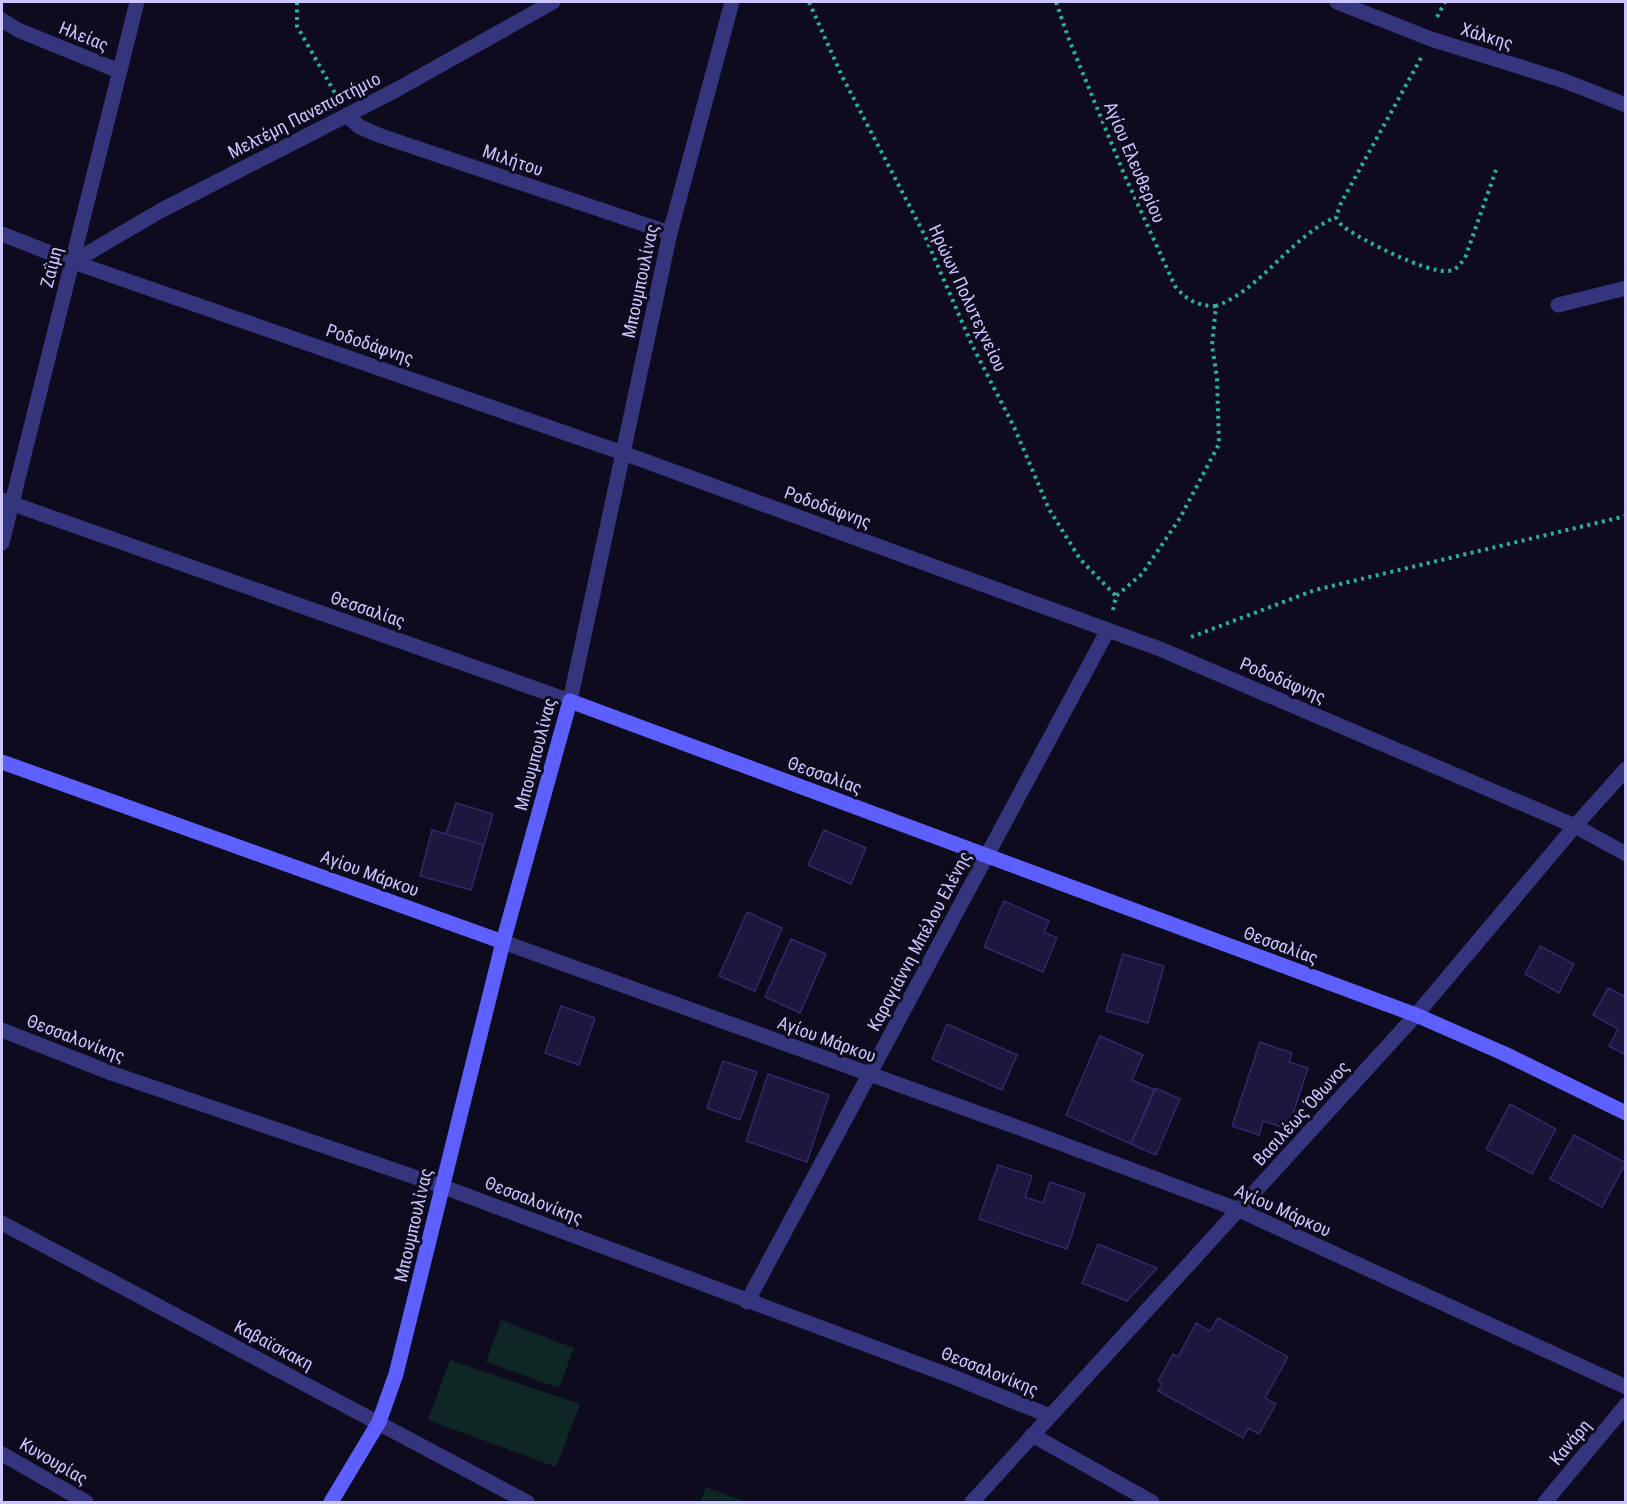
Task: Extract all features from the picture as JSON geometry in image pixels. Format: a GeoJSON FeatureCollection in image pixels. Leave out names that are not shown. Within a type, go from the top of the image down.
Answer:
{"type":"FeatureCollection","features":[{"type":"Feature","properties":{"kind":"street","name":"Ζαΐμη"},"geometry":{"type":"LineString","coordinates":[[2,543],[6,502],[73,261],[136,2]]}},
{"type":"Feature","properties":{"kind":"street","name":"Μελτέμη Πανεπιστήμιο"},"geometry":{"type":"LineString","coordinates":[[73,261],[160,211],[347,116],[553,2]]}},
{"type":"Feature","properties":{"kind":"street","name":"Μπουμπουλίνας"},"geometry":{"type":"LineString","coordinates":[[331,1503],[379,1422],[396,1374],[503,942],[570,701],[670,233],[732,2]]}},
{"type":"Feature","properties":{"kind":"street","name":"Χάλκης"},"geometry":{"type":"LineString","coordinates":[[1337,2],[1431,39],[1563,80],[1626,105]]}},
{"type":"Feature","properties":{"kind":"street","name":"Ηλείας"},"geometry":{"type":"LineString","coordinates":[[2,20],[18,30],[119,71]]}},
{"type":"Feature","properties":{"kind":"street","name":"Μιλήτου"},"geometry":{"type":"LineString","coordinates":[[347,116],[360,127],[381,136],[670,233]]}},
{"type":"Feature","properties":{"kind":"street","name":"Ροδοδάφνης"},"geometry":{"type":"LineString","coordinates":[[2,234],[73,261],[623,453],[1160,649],[1575,826],[1626,854]]}},
{"type":"Feature","properties":{"kind":"street"},"geometry":{"type":"LineString","coordinates":[[1558,305],[1626,288]]}},
{"type":"Feature","properties":{"kind":"street","name":"Θεσσαλίας"},"geometry":{"type":"LineString","coordinates":[[6,502],[570,701],[1416,1015],[1505,1054],[1626,1113]]}},
{"type":"Feature","properties":{"kind":"street","name":"Καραγιάννη Μπέλου Ελένης"},"geometry":{"type":"LineString","coordinates":[[747,1302],[1108,630]]}},
{"type":"Feature","properties":{"kind":"street","name":"Αγίου Μάρκου"},"geometry":{"type":"LineString","coordinates":[[2,762],[869,1074],[1239,1210],[1626,1387]]}},
{"type":"Feature","properties":{"kind":"street","name":"Βασιλέως Όθωνος"},"geometry":{"type":"LineString","coordinates":[[972,1503],[1416,1015],[1626,769]]}},
{"type":"Feature","properties":{"kind":"street","name":"Θεσσαλονίκης"},"geometry":{"type":"LineString","coordinates":[[2,1030],[111,1073],[441,1186],[956,1378],[1050,1416]]}},
{"type":"Feature","properties":{"kind":"street","name":"Καβαϊσκακη"},"geometry":{"type":"LineString","coordinates":[[2,1223],[379,1422],[527,1503]]}},
{"type":"Feature","properties":{"kind":"street","name":"Κανάρη"},"geometry":{"type":"LineString","coordinates":[[1545,1503],[1626,1406]]}},
{"type":"Feature","properties":{"kind":"street"},"geometry":{"type":"LineString","coordinates":[[1032,1435],[1152,1503]]}},
{"type":"Feature","properties":{"kind":"street","name":"Κυνουρίας"},"geometry":{"type":"LineString","coordinates":[[2,1454],[86,1503]]}},
{"type":"Feature","properties":{"kind":"path"},"geometry":{"type":"LineString","coordinates":[[297,2],[297,26],[347,116]]}},
{"type":"Feature","properties":{"kind":"path","name":"Ηρώων Πολυτεχνείου"},"geometry":{"type":"LineString","coordinates":[[809,2],[842,76],[924,234],[972,345],[1014,427],[1049,510],[1080,559],[1116,596]]}},
{"type":"Feature","properties":{"kind":"path","name":"Αγίου Ελευθερίου"},"geometry":{"type":"LineString","coordinates":[[1056,2],[1124,174],[1175,286],[1182,296],[1194,303],[1216,306]]}},
{"type":"Feature","properties":{"kind":"path"},"geometry":{"type":"LineString","coordinates":[[1108,630],[1116,596],[1142,574],[1180,518],[1219,444],[1217,378],[1212,345],[1216,306],[1234,298],[1310,231],[1336,217],[1341,203],[1431,39]]}},
{"type":"Feature","properties":{"kind":"path"},"geometry":{"type":"LineString","coordinates":[[1336,217],[1342,226],[1358,236],[1421,265],[1447,272],[1456,269],[1465,258],[1496,170]]}},
{"type":"Feature","properties":{"kind":"path"},"geometry":{"type":"LineString","coordinates":[[1160,649],[1315,590],[1626,516]]}},
{"type":"Feature","properties":{"kind":"green space"},"geometry":{"type":"Polygon","coordinates":[[[501,1320],[574,1348],[559,1388],[486,1362],[501,1320]]]}},
{"type":"Feature","properties":{"kind":"green space"},"geometry":{"type":"Polygon","coordinates":[[[450,1360],[580,1404],[556,1467],[428,1420],[450,1360]]]}},
{"type":"Feature","properties":{"kind":"green space"},"geometry":{"type":"Polygon","coordinates":[[[706,1487],[746,1502],[700,1502],[706,1487]]]}},
{"type":"Feature","properties":{"kind":"building"},"geometry":{"type":"Polygon","coordinates":[[[456,803],[493,814],[484,845],[446,834],[456,803]]]}},
{"type":"Feature","properties":{"kind":"building"},"geometry":{"type":"Polygon","coordinates":[[[432,830],[484,845],[471,890],[420,876],[432,830]]]}},
{"type":"Feature","properties":{"kind":"building"},"geometry":{"type":"Polygon","coordinates":[[[824,830],[866,848],[851,884],[808,865],[824,830]]]}},
{"type":"Feature","properties":{"kind":"building"},"geometry":{"type":"Polygon","coordinates":[[[1004,901],[1049,921],[1044,932],[1057,938],[1043,972],[984,947],[1004,901]]]}},
{"type":"Feature","properties":{"kind":"building"},"geometry":{"type":"Polygon","coordinates":[[[747,912],[782,928],[755,991],[719,976],[747,912]]]}},
{"type":"Feature","properties":{"kind":"building"},"geometry":{"type":"Polygon","coordinates":[[[791,939],[826,954],[800,1013],[765,997],[791,939]]]}},
{"type":"Feature","properties":{"kind":"building"},"geometry":{"type":"Polygon","coordinates":[[[1540,946],[1574,964],[1559,993],[1525,974],[1540,946]]]}},
{"type":"Feature","properties":{"kind":"building"},"geometry":{"type":"Polygon","coordinates":[[[1123,954],[1164,966],[1148,1023],[1106,1011],[1123,954]]]}},
{"type":"Feature","properties":{"kind":"building"},"geometry":{"type":"Polygon","coordinates":[[[1608,988],[1626,997],[1626,1055],[1609,1046],[1618,1029],[1593,1015],[1608,988]]]}},
{"type":"Feature","properties":{"kind":"building"},"geometry":{"type":"Polygon","coordinates":[[[561,1006],[595,1018],[579,1065],[545,1053],[561,1006]]]}},
{"type":"Feature","properties":{"kind":"building"},"geometry":{"type":"Polygon","coordinates":[[[947,1024],[1017,1055],[1002,1090],[932,1059],[947,1024]]]}},
{"type":"Feature","properties":{"kind":"building"},"geometry":{"type":"Polygon","coordinates":[[[1100,1036],[1143,1055],[1132,1080],[1155,1090],[1131,1144],[1066,1115],[1100,1036]]]}},
{"type":"Feature","properties":{"kind":"building"},"geometry":{"type":"Polygon","coordinates":[[[1260,1042],[1292,1053],[1289,1062],[1308,1068],[1288,1129],[1263,1121],[1259,1135],[1232,1126],[1260,1042]]]}},
{"type":"Feature","properties":{"kind":"building"},"geometry":{"type":"Polygon","coordinates":[[[723,1061],[757,1072],[740,1120],[707,1108],[723,1061]]]}},
{"type":"Feature","properties":{"kind":"building"},"geometry":{"type":"Polygon","coordinates":[[[768,1074],[829,1095],[807,1162],[746,1141],[768,1074]]]}},
{"type":"Feature","properties":{"kind":"building"},"geometry":{"type":"Polygon","coordinates":[[[1155,1088],[1180,1099],[1156,1155],[1131,1144],[1155,1088]]]}},
{"type":"Feature","properties":{"kind":"building"},"geometry":{"type":"Polygon","coordinates":[[[1510,1104],[1556,1129],[1532,1174],[1486,1149],[1510,1104]]]}},
{"type":"Feature","properties":{"kind":"building"},"geometry":{"type":"Polygon","coordinates":[[[1574,1135],[1626,1163],[1602,1207],[1550,1179],[1574,1135]]]}},
{"type":"Feature","properties":{"kind":"building"},"geometry":{"type":"Polygon","coordinates":[[[998,1165],[1032,1176],[1025,1197],[1043,1203],[1050,1182],[1085,1194],[1067,1249],[979,1219],[998,1165]]]}},
{"type":"Feature","properties":{"kind":"building"},"geometry":{"type":"Polygon","coordinates":[[[1098,1244],[1157,1268],[1127,1301],[1082,1283],[1098,1244]]]}},
{"type":"Feature","properties":{"kind":"building"},"geometry":{"type":"Polygon","coordinates":[[[1218,1318],[1288,1357],[1265,1398],[1276,1404],[1259,1434],[1248,1428],[1243,1438],[1158,1391],[1162,1384],[1158,1381],[1173,1354],[1178,1357],[1196,1323],[1210,1331],[1218,1318]]]}}]}
